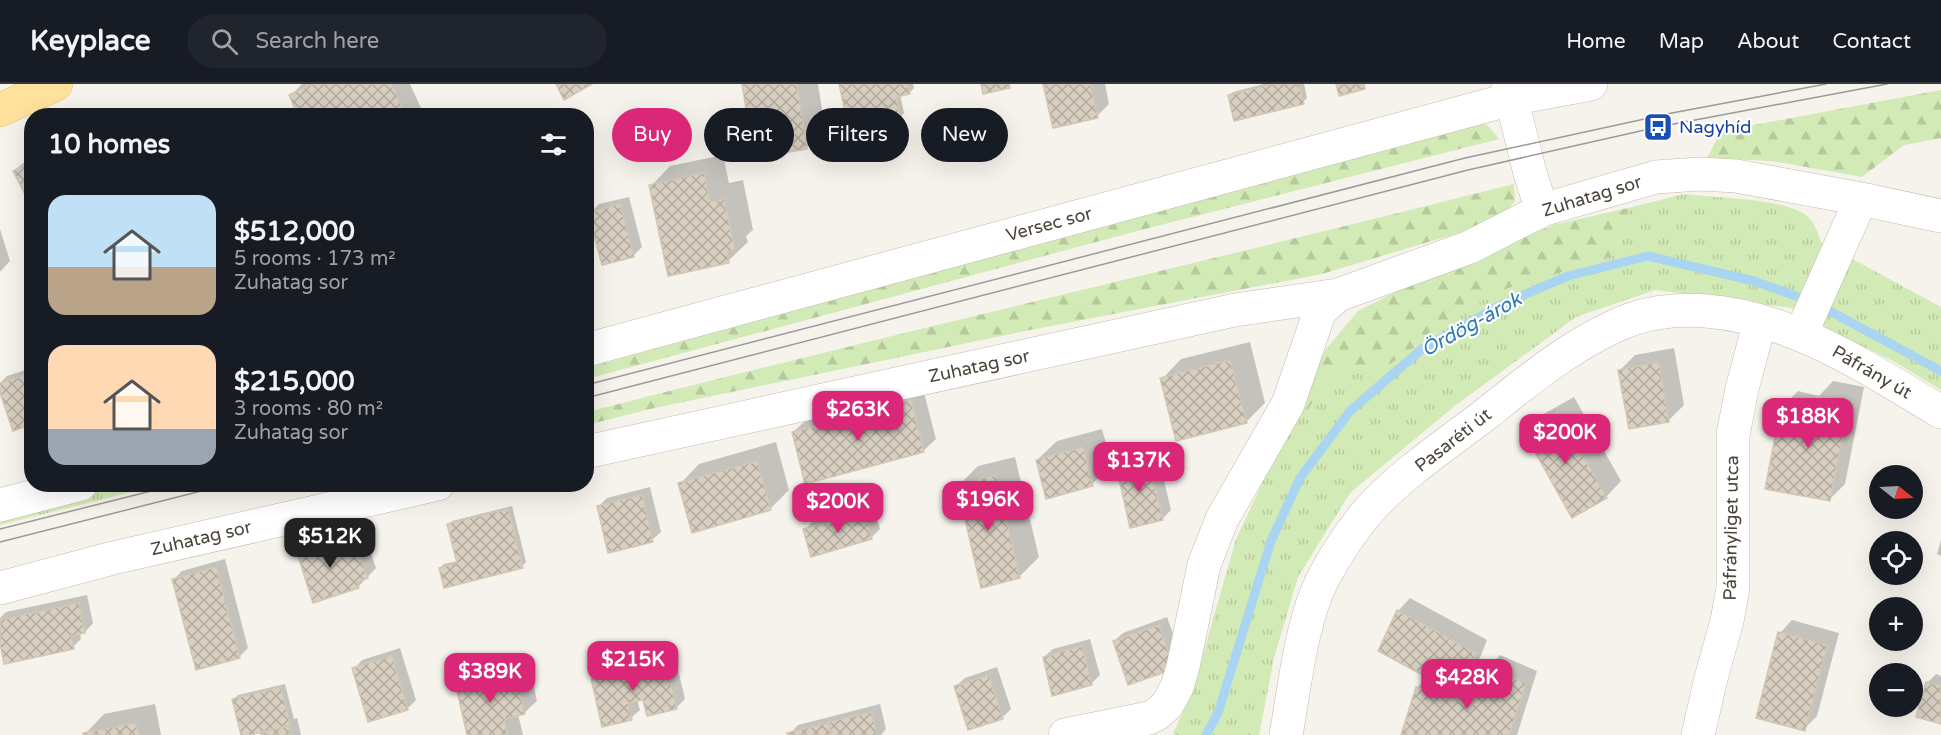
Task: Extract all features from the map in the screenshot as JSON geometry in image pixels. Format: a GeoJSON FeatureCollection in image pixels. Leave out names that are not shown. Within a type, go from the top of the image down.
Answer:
{"type":"FeatureCollection","features":[{"type":"Feature","properties":{"kind":"main road"},"geometry":{"type":"LineString","coordinates":[[0,110],[56,84]]}},
{"type":"Feature","properties":{"kind":"street","name":"Versec sor"},"geometry":{"type":"LineString","coordinates":[[594,348],[1510,91],[1591,84]]}},
{"type":"Feature","properties":{"kind":"street"},"geometry":{"type":"LineString","coordinates":[[1510,91],[1530,173],[1542,210]]}},
{"type":"Feature","properties":{"kind":"street","name":"Zuhatag sor"},"geometry":{"type":"LineString","coordinates":[[594,450],[1235,310],[1338,295],[1470,247],[1542,210],[1656,177],[1700,174],[1736,176],[1941,216]]}},
{"type":"Feature","properties":{"kind":"street"},"geometry":{"type":"LineString","coordinates":[[1801,334],[1861,199]]}},
{"type":"Feature","properties":{"kind":"street","name":"Zuhatag sor"},"geometry":{"type":"LineString","coordinates":[[1154,726],[1157,714],[1167,705],[1177,687],[1184,667],[1204,565],[1222,519],[1288,404],[1320,311],[1338,295]]}},
{"type":"Feature","properties":{"kind":"street","name":"Pasaréti út"},"geometry":{"type":"LineString","coordinates":[[1286,735],[1310,610],[1324,577],[1371,509],[1406,477],[1552,362],[1615,326],[1676,310],[1715,312],[1760,321],[1801,334]]}},
{"type":"Feature","properties":{"kind":"street","name":"Páfrányliget utca"},"geometry":{"type":"LineString","coordinates":[[1698,735],[1727,621],[1733,588],[1733,435],[1742,388],[1760,321]]}},
{"type":"Feature","properties":{"kind":"street","name":"Páfrány út"},"geometry":{"type":"LineString","coordinates":[[1801,334],[1859,363],[1941,412]]}},
{"type":"Feature","properties":{"kind":"street"},"geometry":{"type":"LineString","coordinates":[[0,506],[52,492]]}},
{"type":"Feature","properties":{"kind":"street","name":"Zuhatag sor"},"geometry":{"type":"LineString","coordinates":[[0,588],[345,494],[364,492]]}},
{"type":"Feature","properties":{"kind":"street"},"geometry":{"type":"LineString","coordinates":[[1065,735],[1154,726]]}},
{"type":"Feature","properties":{"kind":"green space"},"geometry":{"type":"Polygon","coordinates":[[[1941,90],[1941,138],[1904,145],[1862,177],[1772,161],[1707,158],[1721,131],[1941,90]]]}},
{"type":"Feature","properties":{"kind":"green space"},"geometry":{"type":"Polygon","coordinates":[[[1472,119],[1488,126],[1499,139],[1137,231],[594,377],[594,366],[1472,119]]]}},
{"type":"Feature","properties":{"kind":"green space"},"geometry":{"type":"Polygon","coordinates":[[[1514,184],[1515,201],[1498,221],[1322,274],[1030,330],[650,409],[594,423],[594,410],[1514,184]]]}},
{"type":"Feature","properties":{"kind":"green space"},"geometry":{"type":"Polygon","coordinates":[[[1684,194],[1747,199],[1793,209],[1811,220],[1821,242],[1941,307],[1941,390],[1893,361],[1792,308],[1655,290],[1576,317],[1456,405],[1350,493],[1298,577],[1274,658],[1259,735],[1174,735],[1192,693],[1236,539],[1293,411],[1304,415],[1335,366],[1380,371],[1495,291],[1616,255],[1628,208],[1684,194]]]}},
{"type":"Feature","properties":{"kind":"green space"},"geometry":{"type":"Polygon","coordinates":[[[1628,208],[1616,255],[1495,292],[1380,371],[1335,366],[1304,416],[1293,411],[1326,349],[1358,311],[1405,287],[1553,225],[1628,208]]]}},
{"type":"Feature","properties":{"kind":"green space"},"geometry":{"type":"Polygon","coordinates":[[[94,492],[132,492],[0,525],[0,516],[94,492]]]}},
{"type":"Feature","properties":{"kind":"building"},"geometry":{"type":"Polygon","coordinates":[[[313,84],[392,84],[402,108],[295,108],[289,95],[313,84]]]}},
{"type":"Feature","properties":{"kind":"building"},"geometry":{"type":"Polygon","coordinates":[[[556,84],[592,84],[564,100],[556,84]]]}},
{"type":"Feature","properties":{"kind":"building"},"geometry":{"type":"Polygon","coordinates":[[[742,84],[797,84],[806,149],[794,151],[794,108],[746,108],[742,84]]]}},
{"type":"Feature","properties":{"kind":"building"},"geometry":{"type":"Polygon","coordinates":[[[839,84],[908,84],[910,94],[896,97],[898,108],[844,108],[839,84]]]}},
{"type":"Feature","properties":{"kind":"building"},"geometry":{"type":"Polygon","coordinates":[[[981,84],[1009,84],[1010,88],[983,94],[981,84]]]}},
{"type":"Feature","properties":{"kind":"building"},"geometry":{"type":"Polygon","coordinates":[[[1043,84],[1090,84],[1098,118],[1053,128],[1043,84]]]}},
{"type":"Feature","properties":{"kind":"building"},"geometry":{"type":"Polygon","coordinates":[[[1273,84],[1299,84],[1304,104],[1234,121],[1228,95],[1273,84]]]}},
{"type":"Feature","properties":{"kind":"building"},"geometry":{"type":"Polygon","coordinates":[[[1336,84],[1364,84],[1365,89],[1339,96],[1336,84]]]}},
{"type":"Feature","properties":{"kind":"building"},"geometry":{"type":"Polygon","coordinates":[[[24,165],[24,192],[13,171],[24,165]]]}},
{"type":"Feature","properties":{"kind":"building"},"geometry":{"type":"Polygon","coordinates":[[[704,173],[710,202],[724,199],[735,250],[727,252],[729,263],[668,276],[649,185],[704,173]]]}},
{"type":"Feature","properties":{"kind":"building"},"geometry":{"type":"Polygon","coordinates":[[[620,204],[634,257],[602,265],[594,235],[594,211],[620,204]]]}},
{"type":"Feature","properties":{"kind":"building"},"geometry":{"type":"Polygon","coordinates":[[[1230,360],[1247,423],[1176,441],[1160,378],[1230,360]]]}},
{"type":"Feature","properties":{"kind":"building"},"geometry":{"type":"Polygon","coordinates":[[[1659,362],[1669,422],[1629,429],[1618,370],[1659,362]]]}},
{"type":"Feature","properties":{"kind":"building"},"geometry":{"type":"Polygon","coordinates":[[[24,376],[24,427],[13,431],[0,393],[0,383],[24,376]]]}},
{"type":"Feature","properties":{"kind":"building"},"geometry":{"type":"Polygon","coordinates":[[[1816,396],[1849,402],[1830,501],[1765,489],[1781,406],[1813,412],[1816,396]]]}},
{"type":"Feature","properties":{"kind":"building"},"geometry":{"type":"Polygon","coordinates":[[[911,400],[924,452],[805,484],[792,432],[911,400]]]}},
{"type":"Feature","properties":{"kind":"building"},"geometry":{"type":"Polygon","coordinates":[[[1558,412],[1607,498],[1572,518],[1523,431],[1558,412]]]}},
{"type":"Feature","properties":{"kind":"building"},"geometry":{"type":"Polygon","coordinates":[[[1083,447],[1093,486],[1046,499],[1036,460],[1083,447]]]}},
{"type":"Feature","properties":{"kind":"building"},"geometry":{"type":"Polygon","coordinates":[[[1148,458],[1163,520],[1130,528],[1116,465],[1148,458]]]}},
{"type":"Feature","properties":{"kind":"building"},"geometry":{"type":"Polygon","coordinates":[[[757,461],[771,510],[692,533],[678,483],[757,461]]]}},
{"type":"Feature","properties":{"kind":"building"},"geometry":{"type":"Polygon","coordinates":[[[996,475],[1020,578],[981,588],[957,485],[996,475]]]}},
{"type":"Feature","properties":{"kind":"building"},"geometry":{"type":"Polygon","coordinates":[[[642,495],[653,542],[608,553],[597,506],[642,495]]]}},
{"type":"Feature","properties":{"kind":"building"},"geometry":{"type":"Polygon","coordinates":[[[508,509],[523,568],[444,588],[439,568],[457,563],[447,524],[508,509]]]}},
{"type":"Feature","properties":{"kind":"building"},"geometry":{"type":"Polygon","coordinates":[[[865,512],[872,539],[811,557],[803,529],[865,512]]]}},
{"type":"Feature","properties":{"kind":"building"},"geometry":{"type":"Polygon","coordinates":[[[341,535],[348,556],[359,553],[368,578],[357,582],[359,588],[313,603],[296,550],[341,535]]]}},
{"type":"Feature","properties":{"kind":"building"},"geometry":{"type":"Polygon","coordinates":[[[216,567],[240,658],[196,670],[172,579],[216,567]]]}},
{"type":"Feature","properties":{"kind":"building"},"geometry":{"type":"Polygon","coordinates":[[[79,603],[85,633],[71,636],[74,649],[4,664],[0,643],[0,620],[79,603]]]}},
{"type":"Feature","properties":{"kind":"building"},"geometry":{"type":"Polygon","coordinates":[[[1397,610],[1476,653],[1457,700],[1423,690],[1428,678],[1378,651],[1397,610]]]}},
{"type":"Feature","properties":{"kind":"building"},"geometry":{"type":"Polygon","coordinates":[[[1159,625],[1174,669],[1128,685],[1113,641],[1159,625]]]}},
{"type":"Feature","properties":{"kind":"building"},"geometry":{"type":"Polygon","coordinates":[[[1778,632],[1827,645],[1805,731],[1756,718],[1778,632]]]}},
{"type":"Feature","properties":{"kind":"building"},"geometry":{"type":"Polygon","coordinates":[[[1082,646],[1092,685],[1052,696],[1043,657],[1082,646]]]}},
{"type":"Feature","properties":{"kind":"building"},"geometry":{"type":"Polygon","coordinates":[[[392,656],[408,710],[368,722],[352,668],[392,656]]]}},
{"type":"Feature","properties":{"kind":"building"},"geometry":{"type":"Polygon","coordinates":[[[665,660],[677,709],[647,716],[643,700],[628,703],[632,720],[602,727],[591,678],[665,660]]]}},
{"type":"Feature","properties":{"kind":"building"},"geometry":{"type":"Polygon","coordinates":[[[1486,667],[1526,683],[1509,735],[1401,735],[1416,687],[1473,706],[1486,667]]]}},
{"type":"Feature","properties":{"kind":"building"},"geometry":{"type":"Polygon","coordinates":[[[515,672],[525,714],[504,719],[508,735],[467,735],[456,686],[515,672]]]}},
{"type":"Feature","properties":{"kind":"building"},"geometry":{"type":"Polygon","coordinates":[[[989,675],[1003,719],[968,730],[954,686],[989,675]]]}},
{"type":"Feature","properties":{"kind":"building"},"geometry":{"type":"Polygon","coordinates":[[[1926,682],[1941,686],[1941,724],[1916,717],[1923,717],[1923,692],[1926,682]]]}},
{"type":"Feature","properties":{"kind":"building"},"geometry":{"type":"Polygon","coordinates":[[[281,687],[290,725],[241,735],[232,699],[281,687]]]}},
{"type":"Feature","properties":{"kind":"building"},"geometry":{"type":"Polygon","coordinates":[[[871,712],[877,735],[832,735],[829,722],[871,712]]]}},
{"type":"Feature","properties":{"kind":"building"},"geometry":{"type":"Polygon","coordinates":[[[136,723],[139,735],[83,735],[83,733],[136,723]]]}},
{"type":"Feature","properties":{"kind":"building"},"geometry":{"type":"Polygon","coordinates":[[[828,723],[831,735],[788,735],[787,733],[828,723]]]}},
{"type":"Feature","properties":{"kind":"building"},"geometry":{"type":"Polygon","coordinates":[[[288,726],[290,735],[261,735],[260,733],[288,726]]]}},
{"type":"Feature","properties":{"kind":"waterway","name":"Ördög-árok"},"geometry":{"type":"LineString","coordinates":[[1206,735],[1218,713],[1271,541],[1300,478],[1350,411],[1422,349],[1503,304],[1568,276],[1648,256],[1754,281],[1815,303],[1941,371]]}},
{"type":"Feature","properties":{"kind":"tram line"},"geometry":{"type":"LineString","coordinates":[[594,383],[1465,158],[1672,113],[1826,84]]}},
{"type":"Feature","properties":{"kind":"tram line"},"geometry":{"type":"LineString","coordinates":[[594,396],[1468,170],[1658,127],[1887,84]]}},
{"type":"Feature","properties":{"kind":"tram line"},"geometry":{"type":"LineString","coordinates":[[0,529],[147,492]]}},
{"type":"Feature","properties":{"kind":"tram line"},"geometry":{"type":"LineString","coordinates":[[0,542],[197,492]]}},
{"type":"Feature","properties":{"kind":"place","name":"Nagyhíd"},"geometry":{"type":"Point","coordinates":[1658,127]}}]}
